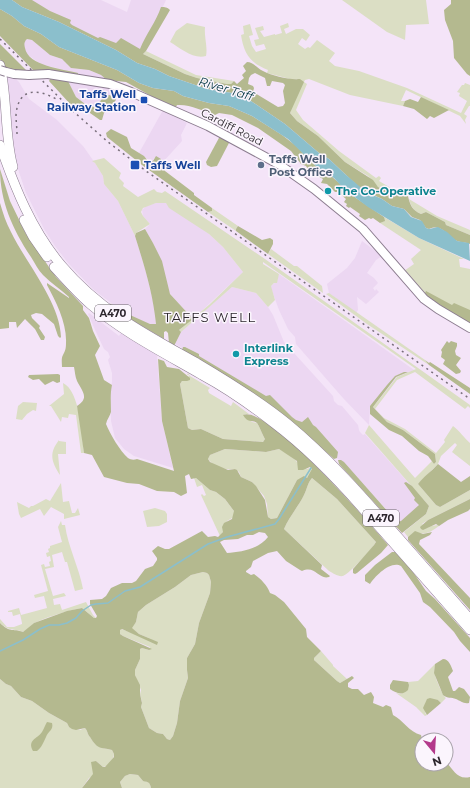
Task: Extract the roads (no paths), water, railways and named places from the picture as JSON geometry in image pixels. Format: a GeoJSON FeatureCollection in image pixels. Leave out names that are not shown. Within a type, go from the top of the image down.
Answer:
{"type":"FeatureCollection","features":[{"type":"Feature","properties":{"kind":"highway"},"geometry":{"type":"LineString","coordinates":[[2,69],[7,132],[11,158],[30,220]]}},
{"type":"Feature","properties":{"kind":"highway","name":"A470"},"geometry":{"type":"LineString","coordinates":[[0,145],[30,220],[49,250],[76,282],[95,300],[130,325],[244,392],[270,410],[307,440],[360,493],[470,619]]}},
{"type":"Feature","properties":{"kind":"highway","name":"A470"},"geometry":{"type":"LineString","coordinates":[[0,162],[15,201],[33,237],[54,266],[78,293],[103,315],[126,332],[225,388],[291,436],[350,494],[470,630]]}},
{"type":"Feature","properties":{"kind":"main road","name":"Cardiff Road"},"geometry":{"type":"LineString","coordinates":[[2,69],[14,74],[48,74],[110,84],[208,126],[276,162],[314,189],[363,229],[424,299],[470,328]]}},
{"type":"Feature","properties":{"kind":"water"},"geometry":{"type":"Polygon","coordinates":[[[0,0],[12,0],[22,7],[59,22],[116,50],[137,63],[155,69],[169,76],[207,89],[232,93],[248,99],[285,124],[319,153],[329,159],[366,192],[382,199],[392,206],[404,209],[411,217],[422,221],[426,228],[429,229],[438,227],[447,232],[457,241],[469,243],[470,261],[419,238],[368,207],[344,189],[334,178],[320,170],[288,139],[252,116],[229,106],[209,103],[183,96],[174,91],[153,88],[139,83],[117,70],[59,47],[41,34],[24,26],[12,16],[0,9],[0,0]]]}},
{"type":"Feature","properties":{"kind":"waterway"},"geometry":{"type":"LineString","coordinates":[[0,651],[49,625],[67,623],[76,618],[82,611],[91,605],[108,603],[125,591],[140,587],[208,544],[227,537],[275,524],[311,468]]}},
{"type":"Feature","properties":{"kind":"railway"},"geometry":{"type":"LineString","coordinates":[[0,39],[74,112],[108,142],[146,171],[470,399]]}},
{"type":"Feature","properties":{"kind":"railway"},"geometry":{"type":"LineString","coordinates":[[17,134],[16,115],[20,100],[25,95],[36,92],[49,95],[56,99]]}},
{"type":"Feature","properties":{"kind":"place","name":"Taffs Well Railway Station"},"geometry":{"type":"Point","coordinates":[144,100]}},
{"type":"Feature","properties":{"kind":"place","name":"Taffs Well"},"geometry":{"type":"Point","coordinates":[135,165]}},
{"type":"Feature","properties":{"kind":"place","name":"Taffs Well Post Office"},"geometry":{"type":"Point","coordinates":[261,165]}},
{"type":"Feature","properties":{"kind":"place","name":"The Co-Operative"},"geometry":{"type":"Point","coordinates":[328,191]}},
{"type":"Feature","properties":{"kind":"place","name":"Interlink Express"},"geometry":{"type":"Point","coordinates":[236,354]}},
{"type":"Feature","properties":{"kind":"district","name":"TAFFS WELL"},"geometry":{"type":"Point","coordinates":[210,317]}},
{"type":"Feature","properties":{"kind":"water label","name":"River Taff"},"geometry":{"type":"Point","coordinates":[226,89]}}]}
